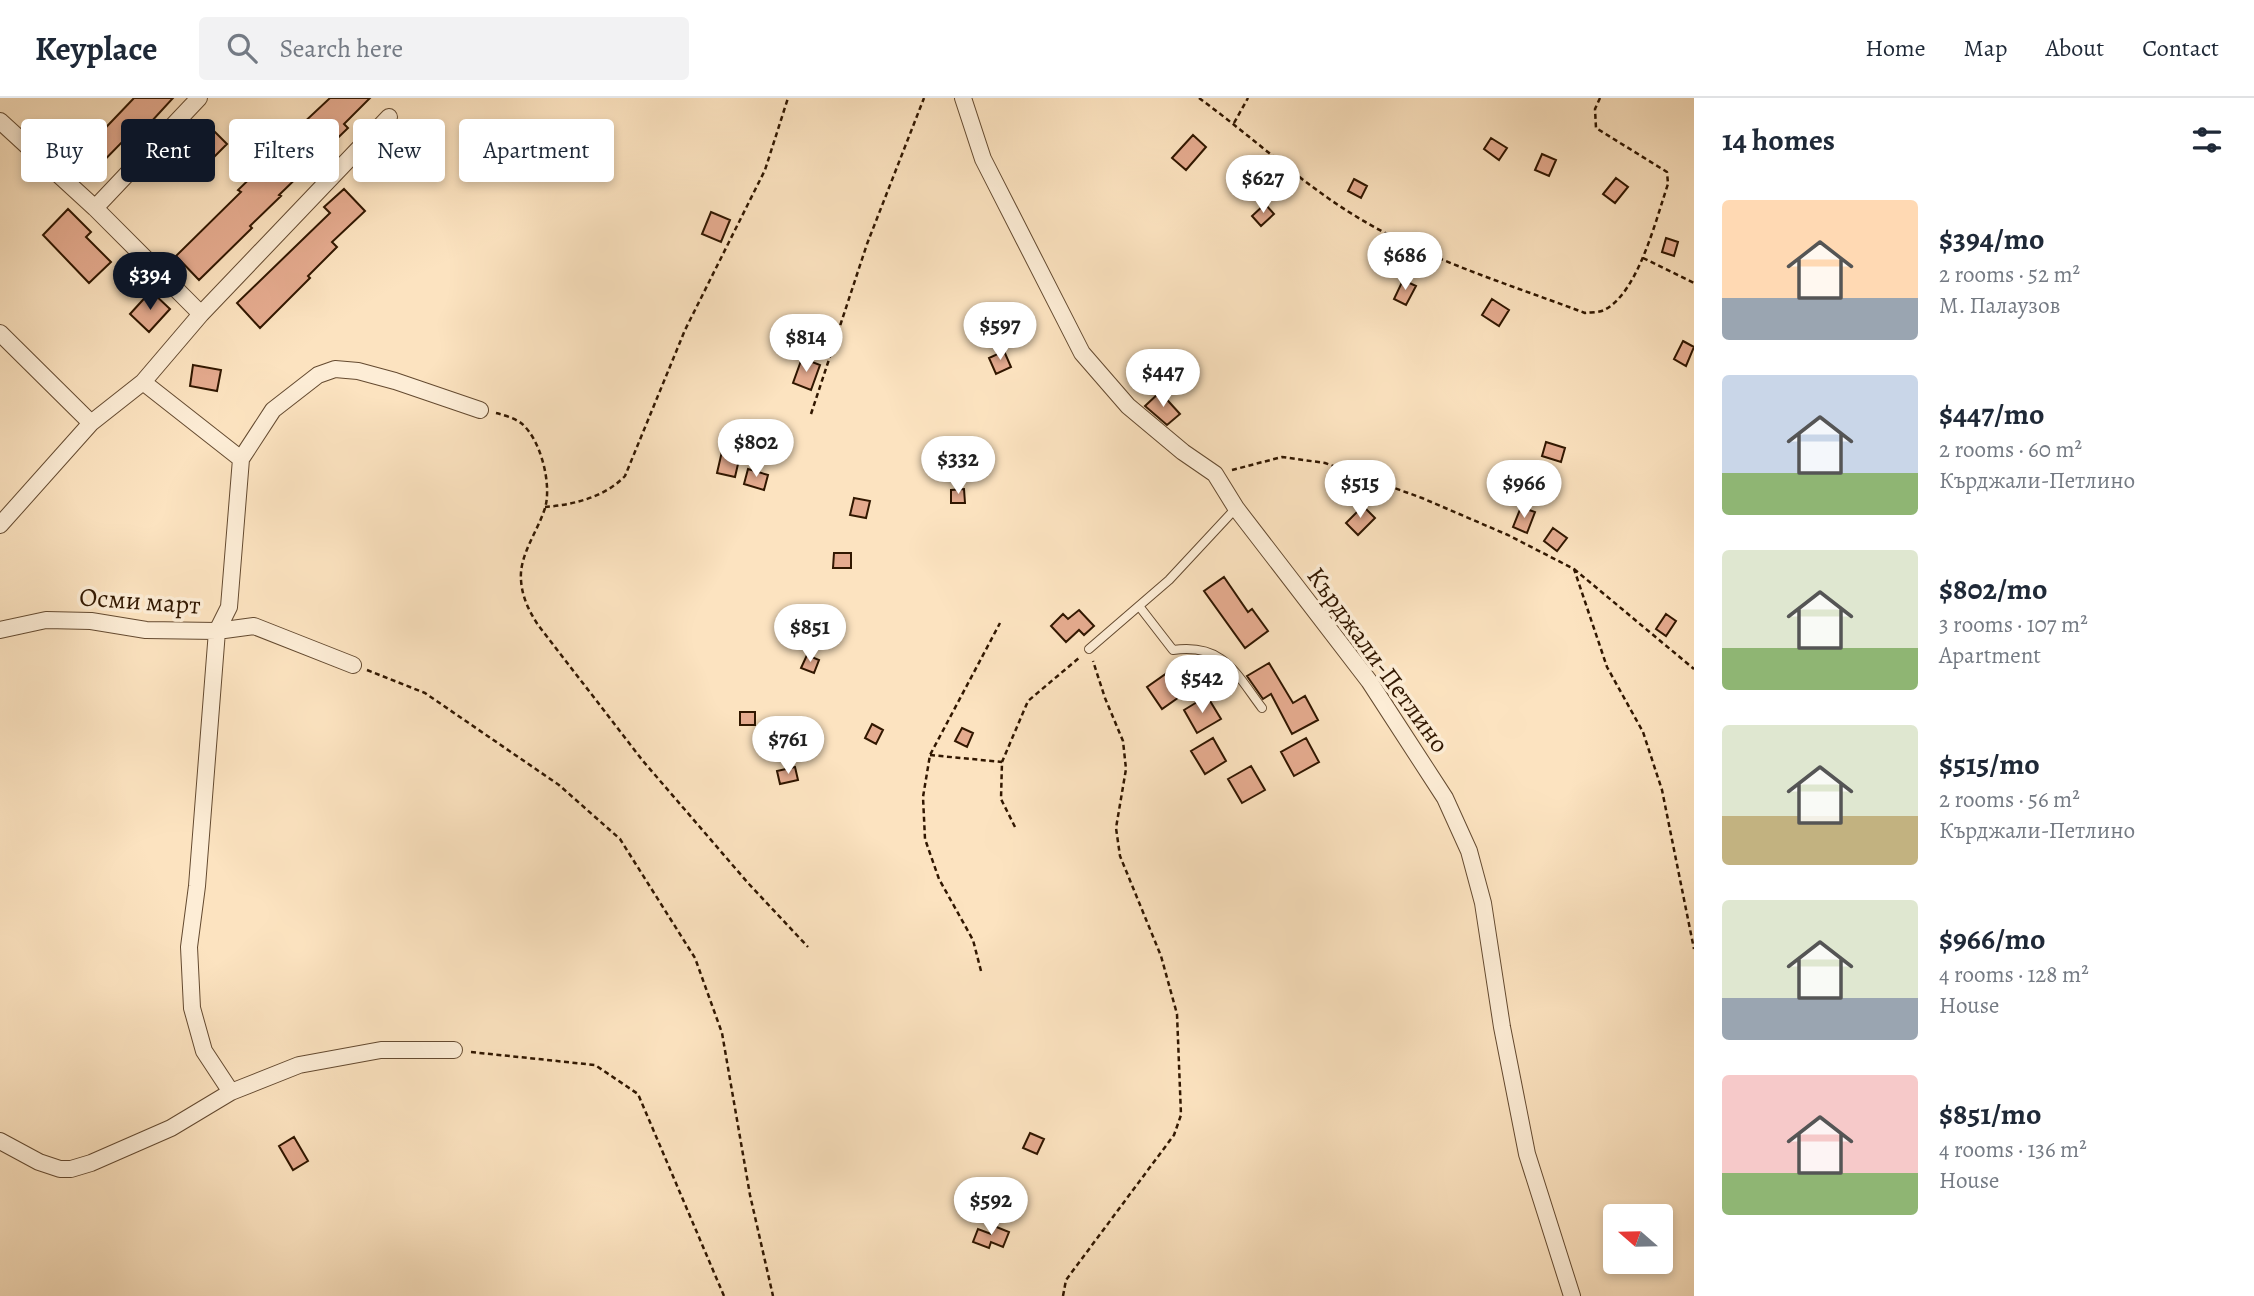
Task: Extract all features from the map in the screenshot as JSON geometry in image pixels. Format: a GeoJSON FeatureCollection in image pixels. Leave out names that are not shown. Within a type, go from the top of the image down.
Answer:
{"type":"FeatureCollection","features":[{"type":"Feature","properties":{"kind":"street"},"geometry":{"type":"LineString","coordinates":[[95,208],[199,98]]}},
{"type":"Feature","properties":{"kind":"street","name":"Кърджали-Петлино"},"geometry":{"type":"LineString","coordinates":[[963,98],[983,159],[1082,353],[1128,405],[1183,452],[1214,474],[1236,508],[1369,681],[1446,798],[1469,851],[1483,904],[1502,1027],[1527,1154],[1572,1296]]}},
{"type":"Feature","properties":{"kind":"street"},"geometry":{"type":"LineString","coordinates":[[0,525],[91,423],[143,382],[201,314],[389,117]]}},
{"type":"Feature","properties":{"kind":"street"},"geometry":{"type":"LineString","coordinates":[[0,121],[95,208],[201,314]]}},
{"type":"Feature","properties":{"kind":"street"},"geometry":{"type":"LineString","coordinates":[[0,332],[91,423]]}},
{"type":"Feature","properties":{"kind":"street"},"geometry":{"type":"LineString","coordinates":[[231,1092],[204,1051],[192,1007],[189,947],[197,886],[217,631],[229,607],[241,459],[273,410],[318,375],[335,369],[358,371],[395,381],[480,410]]}},
{"type":"Feature","properties":{"kind":"street"},"geometry":{"type":"LineString","coordinates":[[143,382],[241,459]]}},
{"type":"Feature","properties":{"kind":"street","name":"Осми март"},"geometry":{"type":"LineString","coordinates":[[0,630],[46,620],[91,621],[146,630],[217,631],[254,626],[353,665]]}},
{"type":"Feature","properties":{"kind":"street"},"geometry":{"type":"LineString","coordinates":[[0,1141],[39,1162],[60,1169],[71,1169],[171,1128],[231,1092],[299,1065],[381,1050],[454,1050]]}},
{"type":"Feature","properties":{"kind":"lane"},"geometry":{"type":"LineString","coordinates":[[1089,649],[1169,580],[1236,508]]}},
{"type":"Feature","properties":{"kind":"lane"},"geometry":{"type":"LineString","coordinates":[[1139,606],[1173,650],[1193,647],[1214,653],[1234,670],[1262,708]]}},
{"type":"Feature","properties":{"kind":"path"},"geometry":{"type":"LineString","coordinates":[[545,507],[567,505],[614,488],[625,476],[685,330],[765,170],[788,98]]}},
{"type":"Feature","properties":{"kind":"path"},"geometry":{"type":"LineString","coordinates":[[811,414],[867,244],[924,98]]}},
{"type":"Feature","properties":{"kind":"path"},"geometry":{"type":"LineString","coordinates":[[1199,98],[1306,181],[1362,220],[1431,254],[1585,313],[1604,311],[1620,298],[1643,258],[1668,184],[1667,172],[1596,128],[1595,109],[1601,98]]}},
{"type":"Feature","properties":{"kind":"path"},"geometry":{"type":"LineString","coordinates":[[1234,123],[1248,98]]}},
{"type":"Feature","properties":{"kind":"path"},"geometry":{"type":"LineString","coordinates":[[1643,258],[1694,283]]}},
{"type":"Feature","properties":{"kind":"path"},"geometry":{"type":"LineString","coordinates":[[480,410],[504,415],[521,423],[533,439],[547,481],[545,507],[525,557],[520,578],[524,602],[538,625],[643,761],[748,883],[808,947]]}},
{"type":"Feature","properties":{"kind":"path"},"geometry":{"type":"LineString","coordinates":[[1214,474],[1282,457],[1325,463],[1422,498],[1508,535],[1574,569],[1694,668]]}},
{"type":"Feature","properties":{"kind":"path"},"geometry":{"type":"LineString","coordinates":[[1574,569],[1607,667],[1643,732],[1662,790],[1694,949]]}},
{"type":"Feature","properties":{"kind":"path"},"geometry":{"type":"LineString","coordinates":[[981,971],[973,940],[939,879],[925,839],[923,797],[930,755],[1000,622]]}},
{"type":"Feature","properties":{"kind":"path"},"geometry":{"type":"LineString","coordinates":[[1015,827],[1001,799],[1002,762],[1027,701],[1089,649],[1123,741],[1126,769],[1116,828],[1120,856],[1161,956],[1177,1014],[1181,1115],[1174,1135],[1066,1280],[1063,1296]]}},
{"type":"Feature","properties":{"kind":"path"},"geometry":{"type":"LineString","coordinates":[[353,665],[425,693],[559,785],[620,839],[695,958],[722,1033],[750,1195],[773,1296]]}},
{"type":"Feature","properties":{"kind":"path"},"geometry":{"type":"LineString","coordinates":[[930,755],[1002,762]]}},
{"type":"Feature","properties":{"kind":"path"},"geometry":{"type":"LineString","coordinates":[[454,1050],[595,1065],[638,1094],[724,1296]]}},
{"type":"Feature","properties":{"kind":"building"},"geometry":{"type":"Polygon","coordinates":[[[134,98],[173,98],[154,119],[121,119],[121,143],[107,157],[107,126],[134,98]]]}},
{"type":"Feature","properties":{"kind":"building"},"geometry":{"type":"Polygon","coordinates":[[[330,98],[370,98],[344,124],[348,128],[339,137],[339,119],[308,119],[330,98]]]}},
{"type":"Feature","properties":{"kind":"building"},"geometry":{"type":"Polygon","coordinates":[[[215,132],[227,144],[215,156],[215,132]]]}},
{"type":"Feature","properties":{"kind":"building"},"geometry":{"type":"Polygon","coordinates":[[[1193,135],[1206,147],[1186,170],[1172,158],[1193,135]]]}},
{"type":"Feature","properties":{"kind":"building"},"geometry":{"type":"Polygon","coordinates":[[[1491,138],[1507,148],[1499,160],[1484,149],[1491,138]]]}},
{"type":"Feature","properties":{"kind":"building"},"geometry":{"type":"Polygon","coordinates":[[[1542,154],[1556,160],[1549,176],[1535,170],[1542,154]]]}},
{"type":"Feature","properties":{"kind":"building"},"geometry":{"type":"Polygon","coordinates":[[[1616,178],[1628,187],[1615,203],[1603,194],[1616,178]]]}},
{"type":"Feature","properties":{"kind":"building"},"geometry":{"type":"Polygon","coordinates":[[[1354,179],[1367,186],[1361,198],[1348,191],[1354,179]]]}},
{"type":"Feature","properties":{"kind":"building"},"geometry":{"type":"Polygon","coordinates":[[[246,182],[292,182],[250,226],[252,228],[199,280],[176,256],[241,192],[238,190],[246,182]]]}},
{"type":"Feature","properties":{"kind":"building"},"geometry":{"type":"Polygon","coordinates":[[[344,189],[365,211],[332,242],[337,247],[260,328],[237,303],[330,213],[324,207],[344,189]]]}},
{"type":"Feature","properties":{"kind":"building"},"geometry":{"type":"Polygon","coordinates":[[[1265,204],[1274,214],[1261,226],[1252,216],[1265,204]]]}},
{"type":"Feature","properties":{"kind":"building"},"geometry":{"type":"Polygon","coordinates":[[[68,209],[91,232],[86,237],[111,262],[89,283],[43,235],[68,209]]]}},
{"type":"Feature","properties":{"kind":"building"},"geometry":{"type":"Polygon","coordinates":[[[711,212],[730,220],[721,242],[702,234],[711,212]]]}},
{"type":"Feature","properties":{"kind":"building"},"geometry":{"type":"Polygon","coordinates":[[[1666,238],[1678,242],[1674,256],[1662,252],[1666,238]]]}},
{"type":"Feature","properties":{"kind":"building"},"geometry":{"type":"Polygon","coordinates":[[[1403,280],[1416,286],[1406,305],[1394,299],[1403,280]]]}},
{"type":"Feature","properties":{"kind":"building"},"geometry":{"type":"Polygon","coordinates":[[[151,291],[170,309],[149,332],[130,314],[151,291]]]}},
{"type":"Feature","properties":{"kind":"building"},"geometry":{"type":"Polygon","coordinates":[[[1492,299],[1509,310],[1499,326],[1482,315],[1492,299]]]}},
{"type":"Feature","properties":{"kind":"building"},"geometry":{"type":"Polygon","coordinates":[[[1683,341],[1694,347],[1686,366],[1674,359],[1683,341]]]}},
{"type":"Feature","properties":{"kind":"building"},"geometry":{"type":"Polygon","coordinates":[[[1004,351],[1011,367],[996,374],[989,358],[1004,351]]]}},
{"type":"Feature","properties":{"kind":"building"},"geometry":{"type":"Polygon","coordinates":[[[802,358],[820,365],[811,390],[793,383],[802,358]]]}},
{"type":"Feature","properties":{"kind":"building"},"geometry":{"type":"Polygon","coordinates":[[[193,365],[221,370],[217,391],[190,386],[193,365]]]}},
{"type":"Feature","properties":{"kind":"building"},"geometry":{"type":"Polygon","coordinates":[[[1160,392],[1180,414],[1167,425],[1145,406],[1160,392]]]}},
{"type":"Feature","properties":{"kind":"building"},"geometry":{"type":"Polygon","coordinates":[[[1546,442],[1565,448],[1561,462],[1542,456],[1546,442]]]}},
{"type":"Feature","properties":{"kind":"building"},"geometry":{"type":"Polygon","coordinates":[[[723,447],[741,451],[735,477],[717,473],[723,447]]]}},
{"type":"Feature","properties":{"kind":"building"},"geometry":{"type":"Polygon","coordinates":[[[748,469],[768,475],[764,490],[744,484],[748,469]]]}},
{"type":"Feature","properties":{"kind":"building"},"geometry":{"type":"Polygon","coordinates":[[[964,489],[965,503],[951,503],[951,490],[964,489]]]}},
{"type":"Feature","properties":{"kind":"building"},"geometry":{"type":"Polygon","coordinates":[[[854,498],[870,501],[866,518],[850,515],[854,498]]]}},
{"type":"Feature","properties":{"kind":"building"},"geometry":{"type":"Polygon","coordinates":[[[1363,506],[1375,518],[1358,535],[1346,523],[1363,506]]]}},
{"type":"Feature","properties":{"kind":"building"},"geometry":{"type":"Polygon","coordinates":[[[1521,507],[1535,512],[1527,533],[1513,527],[1521,507]]]}},
{"type":"Feature","properties":{"kind":"building"},"geometry":{"type":"Polygon","coordinates":[[[1553,528],[1567,538],[1557,551],[1544,541],[1553,528]]]}},
{"type":"Feature","properties":{"kind":"building"},"geometry":{"type":"Polygon","coordinates":[[[834,553],[851,553],[851,568],[833,568],[834,553]]]}},
{"type":"Feature","properties":{"kind":"building"},"geometry":{"type":"Polygon","coordinates":[[[1224,577],[1248,612],[1252,609],[1268,631],[1245,648],[1204,591],[1224,577]]]}},
{"type":"Feature","properties":{"kind":"building"},"geometry":{"type":"Polygon","coordinates":[[[1079,610],[1094,626],[1084,635],[1079,630],[1066,642],[1051,626],[1063,614],[1068,619],[1079,610]]]}},
{"type":"Feature","properties":{"kind":"building"},"geometry":{"type":"Polygon","coordinates":[[[1666,614],[1676,621],[1666,636],[1656,629],[1666,614]]]}},
{"type":"Feature","properties":{"kind":"building"},"geometry":{"type":"Polygon","coordinates":[[[807,655],[819,660],[814,673],[801,668],[807,655]]]}},
{"type":"Feature","properties":{"kind":"building"},"geometry":{"type":"Polygon","coordinates":[[[1269,663],[1293,703],[1305,696],[1318,720],[1292,734],[1271,694],[1263,699],[1247,676],[1269,663]]]}},
{"type":"Feature","properties":{"kind":"building"},"geometry":{"type":"Polygon","coordinates":[[[1167,673],[1182,695],[1162,709],[1147,687],[1167,673]]]}},
{"type":"Feature","properties":{"kind":"building"},"geometry":{"type":"Polygon","coordinates":[[[1207,696],[1221,719],[1197,733],[1184,710],[1207,696]]]}},
{"type":"Feature","properties":{"kind":"building"},"geometry":{"type":"Polygon","coordinates":[[[740,712],[755,712],[755,725],[740,725],[740,712]]]}},
{"type":"Feature","properties":{"kind":"building"},"geometry":{"type":"Polygon","coordinates":[[[872,724],[883,730],[876,744],[865,738],[872,724]]]}},
{"type":"Feature","properties":{"kind":"building"},"geometry":{"type":"Polygon","coordinates":[[[962,728],[973,733],[967,747],[955,741],[962,728]]]}},
{"type":"Feature","properties":{"kind":"building"},"geometry":{"type":"Polygon","coordinates":[[[1213,738],[1226,761],[1205,774],[1191,751],[1213,738]]]}},
{"type":"Feature","properties":{"kind":"building"},"geometry":{"type":"Polygon","coordinates":[[[1306,738],[1319,762],[1294,776],[1281,752],[1306,738]]]}},
{"type":"Feature","properties":{"kind":"building"},"geometry":{"type":"Polygon","coordinates":[[[1251,766],[1265,790],[1242,803],[1228,779],[1251,766]]]}},
{"type":"Feature","properties":{"kind":"building"},"geometry":{"type":"Polygon","coordinates":[[[795,767],[798,780],[780,784],[777,771],[795,767]]]}},
{"type":"Feature","properties":{"kind":"building"},"geometry":{"type":"Polygon","coordinates":[[[1030,1133],[1044,1139],[1037,1154],[1023,1148],[1030,1133]]]}},
{"type":"Feature","properties":{"kind":"building"},"geometry":{"type":"Polygon","coordinates":[[[294,1137],[308,1161],[293,1170],[279,1146],[294,1137]]]}},
{"type":"Feature","properties":{"kind":"building"},"geometry":{"type":"Polygon","coordinates":[[[994,1226],[1009,1232],[1003,1247],[991,1242],[989,1248],[973,1242],[978,1229],[991,1234],[994,1226]]]}}]}
